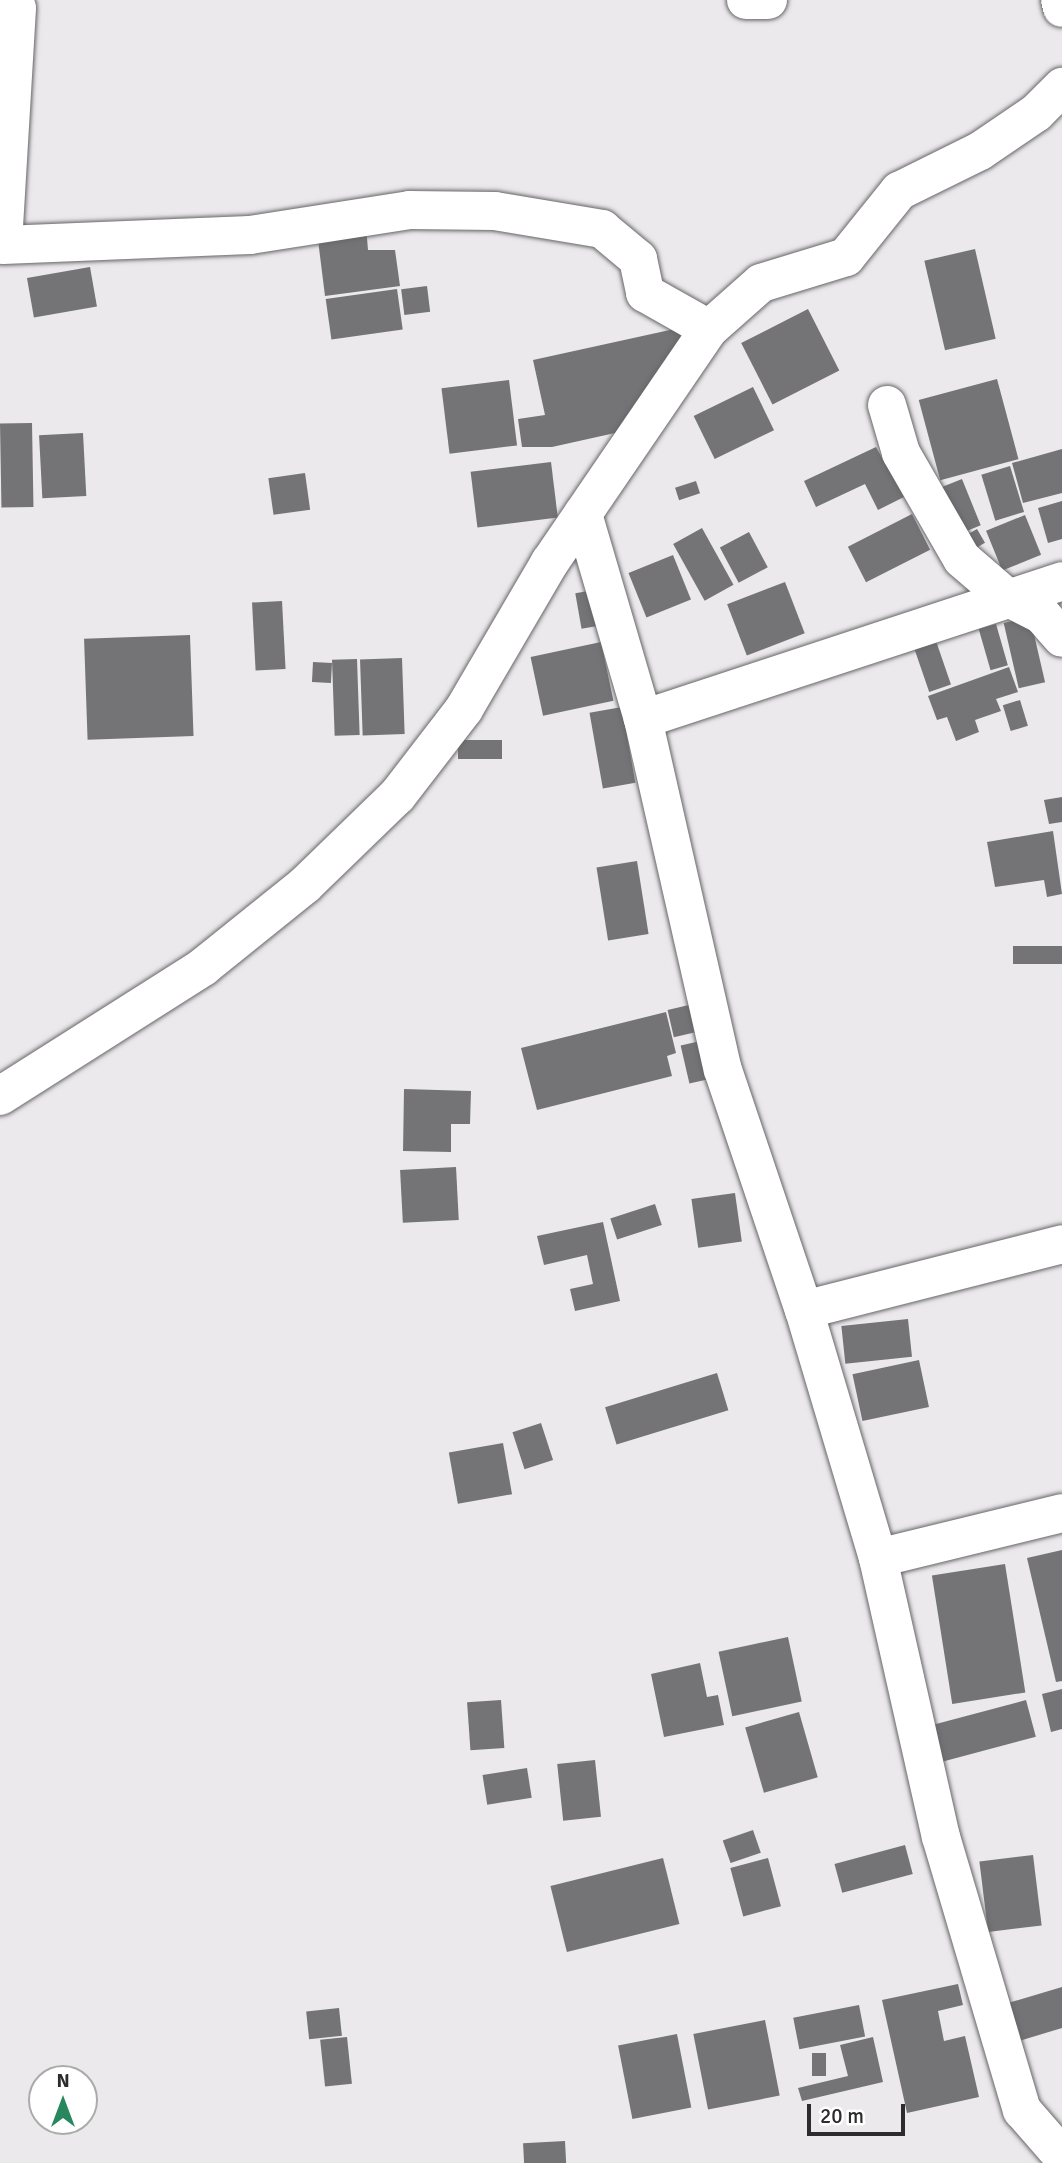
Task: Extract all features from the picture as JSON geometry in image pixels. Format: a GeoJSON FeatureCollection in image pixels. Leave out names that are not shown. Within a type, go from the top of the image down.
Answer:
{"type":"FeatureCollection","features":[{"type":"Feature","properties":{"kind":"street"},"geometry":{"type":"LineString","coordinates":[[746,0],[768,0]]}},
{"type":"Feature","properties":{"kind":"street"},"geometry":{"type":"LineString","coordinates":[[1060,0],[1062,8]]}},
{"type":"Feature","properties":{"kind":"street"},"geometry":{"type":"LineString","coordinates":[[11,6],[4,245],[250,235],[410,210],[495,211],[602,229],[638,259],[645,293],[709,329]]}},
{"type":"Feature","properties":{"kind":"street"},"geometry":{"type":"LineString","coordinates":[[0,1096],[203,967],[305,885],[397,796],[464,709],[583,514],[709,329],[761,282],[846,257],[899,191],[980,151],[1037,113],[1062,87]]}},
{"type":"Feature","properties":{"kind":"street"},"geometry":{"type":"LineString","coordinates":[[887,405],[901,453],[962,559],[1005,596],[1042,615],[1062,638]]}},
{"type":"Feature","properties":{"kind":"street"},"geometry":{"type":"LineString","coordinates":[[583,514],[643,719],[723,1070],[804,1310],[878,1558],[941,1837],[1022,2110],[1062,2156]]}},
{"type":"Feature","properties":{"kind":"street"},"geometry":{"type":"LineString","coordinates":[[643,719],[1005,596],[1062,581]]}},
{"type":"Feature","properties":{"kind":"street"},"geometry":{"type":"LineString","coordinates":[[804,1310],[1062,1244]]}},
{"type":"Feature","properties":{"kind":"street"},"geometry":{"type":"LineString","coordinates":[[878,1558],[1062,1513]]}},
{"type":"Feature","properties":{"kind":"building"},"geometry":{"type":"Polygon","coordinates":[[[366,226],[368,250],[395,250],[400,286],[325,296],[317,232],[366,226]]]}},
{"type":"Feature","properties":{"kind":"building"},"geometry":{"type":"Polygon","coordinates":[[[975,249],[996,339],[945,350],[924,261],[975,249]]]}},
{"type":"Feature","properties":{"kind":"building"},"geometry":{"type":"Polygon","coordinates":[[[90,267],[97,306],[34,318],[27,278],[90,267]]]}},
{"type":"Feature","properties":{"kind":"building"},"geometry":{"type":"Polygon","coordinates":[[[427,286],[430,312],[404,315],[401,289],[427,286]]]}},
{"type":"Feature","properties":{"kind":"building"},"geometry":{"type":"Polygon","coordinates":[[[397,289],[403,330],[331,340],[326,299],[397,289]]]}},
{"type":"Feature","properties":{"kind":"building"},"geometry":{"type":"Polygon","coordinates":[[[808,309],[839,370],[772,405],[741,343],[808,309]]]}},
{"type":"Feature","properties":{"kind":"building"},"geometry":{"type":"Polygon","coordinates":[[[679,328],[683,346],[615,433],[552,447],[522,447],[518,419],[545,415],[533,360],[679,328]]]}},
{"type":"Feature","properties":{"kind":"building"},"geometry":{"type":"Polygon","coordinates":[[[997,379],[1018,459],[940,480],[919,400],[997,379]]]}},
{"type":"Feature","properties":{"kind":"building"},"geometry":{"type":"Polygon","coordinates":[[[509,380],[517,446],[450,454],[442,388],[509,380]]]}},
{"type":"Feature","properties":{"kind":"building"},"geometry":{"type":"Polygon","coordinates":[[[753,387],[774,430],[715,459],[694,416],[753,387]]]}},
{"type":"Feature","properties":{"kind":"building"},"geometry":{"type":"Polygon","coordinates":[[[32,423],[33,507],[1,508],[0,424],[32,423]]]}},
{"type":"Feature","properties":{"kind":"building"},"geometry":{"type":"Polygon","coordinates":[[[83,433],[86,496],[42,498],[39,435],[83,433]]]}},
{"type":"Feature","properties":{"kind":"building"},"geometry":{"type":"Polygon","coordinates":[[[876,447],[904,497],[878,510],[865,484],[816,507],[804,481],[876,447]]]}},
{"type":"Feature","properties":{"kind":"building"},"geometry":{"type":"Polygon","coordinates":[[[1062,449],[1062,493],[1023,503],[1012,463],[1062,449]]]}},
{"type":"Feature","properties":{"kind":"building"},"geometry":{"type":"Polygon","coordinates":[[[551,462],[558,518],[477,527],[471,472],[551,462]]]}},
{"type":"Feature","properties":{"kind":"building"},"geometry":{"type":"Polygon","coordinates":[[[1010,466],[1024,512],[995,521],[981,475],[1010,466]]]}},
{"type":"Feature","properties":{"kind":"building"},"geometry":{"type":"Polygon","coordinates":[[[305,473],[310,510],[274,515],[268,478],[305,473]]]}},
{"type":"Feature","properties":{"kind":"building"},"geometry":{"type":"Polygon","coordinates":[[[962,479],[981,525],[958,535],[939,488],[962,479]]]}},
{"type":"Feature","properties":{"kind":"building"},"geometry":{"type":"Polygon","coordinates":[[[696,481],[700,493],[679,500],[675,488],[696,481]]]}},
{"type":"Feature","properties":{"kind":"building"},"geometry":{"type":"Polygon","coordinates":[[[1062,501],[1062,539],[1048,543],[1038,508],[1062,501]]]}},
{"type":"Feature","properties":{"kind":"building"},"geometry":{"type":"Polygon","coordinates":[[[912,514],[930,550],[866,582],[848,547],[912,514]]]}},
{"type":"Feature","properties":{"kind":"building"},"geometry":{"type":"Polygon","coordinates":[[[1025,515],[1041,555],[1002,571],[986,531],[1025,515]]]}},
{"type":"Feature","properties":{"kind":"building"},"geometry":{"type":"Polygon","coordinates":[[[702,528],[734,585],[705,601],[673,544],[702,528]]]}},
{"type":"Feature","properties":{"kind":"building"},"geometry":{"type":"Polygon","coordinates":[[[977,529],[985,543],[971,551],[963,537],[977,529]]]}},
{"type":"Feature","properties":{"kind":"building"},"geometry":{"type":"Polygon","coordinates":[[[749,532],[768,567],[739,583],[720,547],[749,532]]]}},
{"type":"Feature","properties":{"kind":"building"},"geometry":{"type":"Polygon","coordinates":[[[673,555],[691,600],[646,617],[628,573],[673,555]]]}},
{"type":"Feature","properties":{"kind":"building"},"geometry":{"type":"Polygon","coordinates":[[[785,582],[805,633],[747,656],[727,604],[785,582]]]}},
{"type":"Feature","properties":{"kind":"building"},"geometry":{"type":"Polygon","coordinates":[[[594,590],[600,625],[582,629],[575,593],[594,590]]]}},
{"type":"Feature","properties":{"kind":"building"},"geometry":{"type":"Polygon","coordinates":[[[282,601],[286,669],[256,670],[252,603],[282,601]]]}},
{"type":"Feature","properties":{"kind":"building"},"geometry":{"type":"Polygon","coordinates":[[[1030,617],[1045,682],[1019,688],[1004,623],[1030,617]]]}},
{"type":"Feature","properties":{"kind":"building"},"geometry":{"type":"Polygon","coordinates":[[[996,624],[1008,665],[991,670],[979,629],[996,624]]]}},
{"type":"Feature","properties":{"kind":"building"},"geometry":{"type":"Polygon","coordinates":[[[190,635],[194,736],[88,740],[84,639],[190,635]]]}},
{"type":"Feature","properties":{"kind":"building"},"geometry":{"type":"Polygon","coordinates":[[[936,641],[951,684],[929,692],[914,648],[936,641]]]}},
{"type":"Feature","properties":{"kind":"building"},"geometry":{"type":"Polygon","coordinates":[[[601,642],[613,701],[543,716],[531,657],[601,642]]]}},
{"type":"Feature","properties":{"kind":"building"},"geometry":{"type":"Polygon","coordinates":[[[402,658],[405,734],[363,735],[360,659],[402,658]]]}},
{"type":"Feature","properties":{"kind":"building"},"geometry":{"type":"Polygon","coordinates":[[[357,659],[360,735],[335,736],[332,660],[357,659]]]}},
{"type":"Feature","properties":{"kind":"building"},"geometry":{"type":"Polygon","coordinates":[[[313,662],[332,663],[331,683],[312,682],[313,662]]]}},
{"type":"Feature","properties":{"kind":"building"},"geometry":{"type":"Polygon","coordinates":[[[1009,667],[1018,692],[996,699],[1001,711],[975,720],[979,732],[956,741],[947,717],[937,720],[928,696],[1009,667]]]}},
{"type":"Feature","properties":{"kind":"building"},"geometry":{"type":"Polygon","coordinates":[[[1020,700],[1028,726],[1011,731],[1003,705],[1020,700]]]}},
{"type":"Feature","properties":{"kind":"building"},"geometry":{"type":"Polygon","coordinates":[[[622,707],[635,783],[603,789],[590,713],[622,707]]]}},
{"type":"Feature","properties":{"kind":"building"},"geometry":{"type":"Polygon","coordinates":[[[458,740],[502,740],[502,759],[458,759],[458,740]]]}},
{"type":"Feature","properties":{"kind":"building"},"geometry":{"type":"Polygon","coordinates":[[[1062,797],[1062,822],[1049,824],[1044,800],[1062,797]]]}},
{"type":"Feature","properties":{"kind":"building"},"geometry":{"type":"Polygon","coordinates":[[[1053,831],[1062,894],[1047,897],[1044,880],[995,887],[987,842],[1053,831]]]}},
{"type":"Feature","properties":{"kind":"building"},"geometry":{"type":"Polygon","coordinates":[[[637,861],[649,934],[608,941],[597,867],[637,861]]]}},
{"type":"Feature","properties":{"kind":"building"},"geometry":{"type":"Polygon","coordinates":[[[1013,946],[1062,946],[1062,964],[1013,964],[1013,946]]]}},
{"type":"Feature","properties":{"kind":"building"},"geometry":{"type":"Polygon","coordinates":[[[689,1005],[695,1032],[674,1037],[668,1010],[689,1005]]]}},
{"type":"Feature","properties":{"kind":"building"},"geometry":{"type":"Polygon","coordinates":[[[666,1012],[676,1053],[667,1056],[672,1076],[537,1110],[521,1048],[666,1012]]]}},
{"type":"Feature","properties":{"kind":"building"},"geometry":{"type":"Polygon","coordinates":[[[705,1040],[714,1078],[689,1084],[681,1046],[705,1040]]]}},
{"type":"Feature","properties":{"kind":"building"},"geometry":{"type":"Polygon","coordinates":[[[404,1089],[471,1091],[470,1124],[451,1124],[451,1152],[403,1151],[404,1089]]]}},
{"type":"Feature","properties":{"kind":"building"},"geometry":{"type":"Polygon","coordinates":[[[456,1167],[459,1220],[403,1223],[400,1170],[456,1167]]]}},
{"type":"Feature","properties":{"kind":"building"},"geometry":{"type":"Polygon","coordinates":[[[735,1193],[742,1242],[698,1248],[691,1199],[735,1193]]]}},
{"type":"Feature","properties":{"kind":"building"},"geometry":{"type":"Polygon","coordinates":[[[655,1204],[662,1225],[617,1239],[610,1219],[655,1204]]]}},
{"type":"Feature","properties":{"kind":"building"},"geometry":{"type":"Polygon","coordinates":[[[603,1222],[620,1301],[575,1311],[570,1289],[593,1284],[587,1255],[544,1265],[537,1236],[603,1222]]]}},
{"type":"Feature","properties":{"kind":"building"},"geometry":{"type":"Polygon","coordinates":[[[908,1319],[912,1357],[845,1364],[841,1326],[908,1319]]]}},
{"type":"Feature","properties":{"kind":"building"},"geometry":{"type":"Polygon","coordinates":[[[919,1360],[929,1407],[862,1421],[852,1374],[919,1360]]]}},
{"type":"Feature","properties":{"kind":"building"},"geometry":{"type":"Polygon","coordinates":[[[717,1373],[728,1410],[617,1445],[605,1407],[717,1373]]]}},
{"type":"Feature","properties":{"kind":"building"},"geometry":{"type":"Polygon","coordinates":[[[541,1423],[553,1460],[525,1469],[512,1432],[541,1423]]]}},
{"type":"Feature","properties":{"kind":"building"},"geometry":{"type":"Polygon","coordinates":[[[503,1443],[512,1494],[458,1504],[449,1453],[503,1443]]]}},
{"type":"Feature","properties":{"kind":"building"},"geometry":{"type":"Polygon","coordinates":[[[1062,1550],[1062,1681],[1056,1682],[1027,1558],[1062,1550]]]}},
{"type":"Feature","properties":{"kind":"building"},"geometry":{"type":"Polygon","coordinates":[[[1005,1564],[1025,1692],[952,1704],[932,1576],[1005,1564]]]}},
{"type":"Feature","properties":{"kind":"building"},"geometry":{"type":"Polygon","coordinates":[[[788,1637],[802,1702],[732,1716],[719,1652],[788,1637]]]}},
{"type":"Feature","properties":{"kind":"building"},"geometry":{"type":"Polygon","coordinates":[[[700,1663],[707,1697],[718,1695],[724,1725],[664,1737],[651,1674],[700,1663]]]}},
{"type":"Feature","properties":{"kind":"building"},"geometry":{"type":"Polygon","coordinates":[[[1062,1689],[1062,1729],[1051,1732],[1042,1694],[1062,1689]]]}},
{"type":"Feature","properties":{"kind":"building"},"geometry":{"type":"Polygon","coordinates":[[[501,1700],[504,1748],[470,1750],[467,1702],[501,1700]]]}},
{"type":"Feature","properties":{"kind":"building"},"geometry":{"type":"Polygon","coordinates":[[[1026,1700],[1036,1737],[942,1762],[932,1725],[1026,1700]]]}},
{"type":"Feature","properties":{"kind":"building"},"geometry":{"type":"Polygon","coordinates":[[[799,1712],[818,1777],[764,1793],[745,1727],[799,1712]]]}},
{"type":"Feature","properties":{"kind":"building"},"geometry":{"type":"Polygon","coordinates":[[[595,1760],[601,1817],[563,1821],[557,1764],[595,1760]]]}},
{"type":"Feature","properties":{"kind":"building"},"geometry":{"type":"Polygon","coordinates":[[[527,1768],[532,1798],[487,1805],[483,1775],[527,1768]]]}},
{"type":"Feature","properties":{"kind":"building"},"geometry":{"type":"Polygon","coordinates":[[[753,1830],[761,1853],[731,1863],[723,1840],[753,1830]]]}},
{"type":"Feature","properties":{"kind":"building"},"geometry":{"type":"Polygon","coordinates":[[[905,1845],[913,1874],[842,1893],[834,1864],[905,1845]]]}},
{"type":"Feature","properties":{"kind":"building"},"geometry":{"type":"Polygon","coordinates":[[[1033,1855],[1042,1925],[988,1932],[979,1862],[1033,1855]]]}},
{"type":"Feature","properties":{"kind":"building"},"geometry":{"type":"Polygon","coordinates":[[[663,1858],[679,1924],[567,1952],[550,1886],[663,1858]]]}},
{"type":"Feature","properties":{"kind":"building"},"geometry":{"type":"Polygon","coordinates":[[[768,1858],[781,1906],[743,1916],[730,1868],[768,1858]]]}},
{"type":"Feature","properties":{"kind":"building"},"geometry":{"type":"Polygon","coordinates":[[[958,1984],[963,2005],[938,2011],[944,2041],[965,2036],[979,2097],[907,2113],[882,2000],[958,1984]]]}},
{"type":"Feature","properties":{"kind":"building"},"geometry":{"type":"Polygon","coordinates":[[[1062,1987],[1062,2028],[1019,2041],[1008,2003],[1062,1987]]]}},
{"type":"Feature","properties":{"kind":"building"},"geometry":{"type":"Polygon","coordinates":[[[859,2005],[865,2036],[799,2049],[793,2018],[859,2005]]]}},
{"type":"Feature","properties":{"kind":"building"},"geometry":{"type":"Polygon","coordinates":[[[339,2008],[342,2036],[309,2039],[306,2011],[339,2008]]]}},
{"type":"Feature","properties":{"kind":"building"},"geometry":{"type":"Polygon","coordinates":[[[765,2020],[780,2096],[708,2110],[693,2034],[765,2020]]]}},
{"type":"Feature","properties":{"kind":"building"},"geometry":{"type":"Polygon","coordinates":[[[677,2034],[691,2108],[632,2119],[618,2045],[677,2034]]]}},
{"type":"Feature","properties":{"kind":"building"},"geometry":{"type":"Polygon","coordinates":[[[347,2037],[352,2084],[325,2087],[320,2040],[347,2037]]]}},
{"type":"Feature","properties":{"kind":"building"},"geometry":{"type":"Polygon","coordinates":[[[873,2037],[883,2082],[802,2101],[798,2088],[848,2076],[840,2045],[873,2037]]]}},
{"type":"Feature","properties":{"kind":"building"},"geometry":{"type":"Polygon","coordinates":[[[812,2053],[826,2053],[826,2076],[812,2076],[812,2053]]]}},
{"type":"Feature","properties":{"kind":"building"},"geometry":{"type":"Polygon","coordinates":[[[565,2141],[566,2163],[524,2163],[523,2143],[565,2141]]]}}]}
